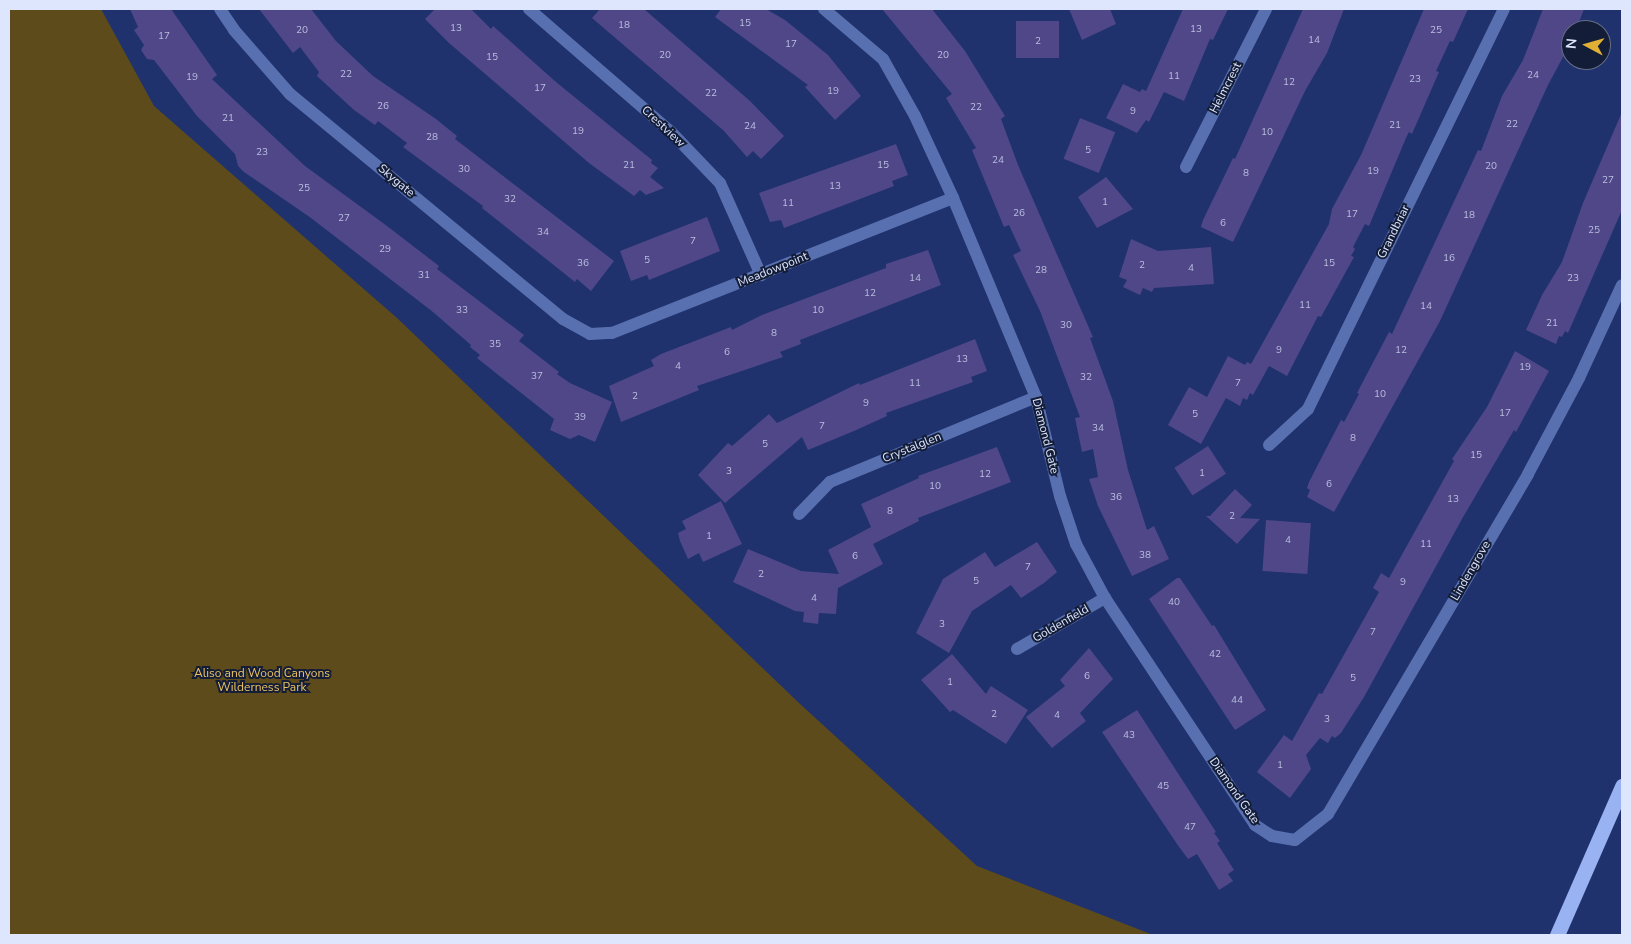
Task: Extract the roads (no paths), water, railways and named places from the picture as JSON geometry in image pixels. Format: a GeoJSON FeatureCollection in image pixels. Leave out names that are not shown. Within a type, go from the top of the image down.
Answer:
{"type":"FeatureCollection","features":[{"type":"Feature","properties":{"kind":"highway"},"geometry":{"type":"LineString","coordinates":[[1557,935],[1604,834],[1622,786]]}},
{"type":"Feature","properties":{"kind":"street","name":"Skygate"},"geometry":{"type":"LineString","coordinates":[[220,9],[234,30],[290,94],[563,319],[590,334]]}},
{"type":"Feature","properties":{"kind":"street","name":"Crestview"},"geometry":{"type":"LineString","coordinates":[[528,9],[672,133],[720,184],[761,275]]}},
{"type":"Feature","properties":{"kind":"street","name":"Diamond Gate"},"geometry":{"type":"LineString","coordinates":[[824,9],[883,59],[915,116],[953,198],[1036,397],[1060,496],[1076,544],[1106,598],[1255,824],[1272,836],[1295,840]]}},
{"type":"Feature","properties":{"kind":"street","name":"Helmcrest"},"geometry":{"type":"LineString","coordinates":[[1186,167],[1266,9]]}},
{"type":"Feature","properties":{"kind":"street","name":"Grandbriar"},"geometry":{"type":"LineString","coordinates":[[1269,445],[1308,408],[1504,9]]}},
{"type":"Feature","properties":{"kind":"street","name":"Meadowpoint"},"geometry":{"type":"LineString","coordinates":[[590,334],[612,333],[953,198]]}},
{"type":"Feature","properties":{"kind":"street","name":"Lindengrove"},"geometry":{"type":"LineString","coordinates":[[1295,840],[1328,814],[1395,704],[1528,474],[1579,378],[1622,285]]}},
{"type":"Feature","properties":{"kind":"street","name":"Crystalglen"},"geometry":{"type":"LineString","coordinates":[[799,514],[830,482],[1036,397]]}},
{"type":"Feature","properties":{"kind":"street","name":"Goldenfield"},"geometry":{"type":"LineString","coordinates":[[1017,649],[1106,598]]}},
{"type":"Feature","properties":{"kind":"park label","name":"Aliso and Wood Canyons Wilderness Park"},"geometry":{"type":"Point","coordinates":[262,681]}}]}
